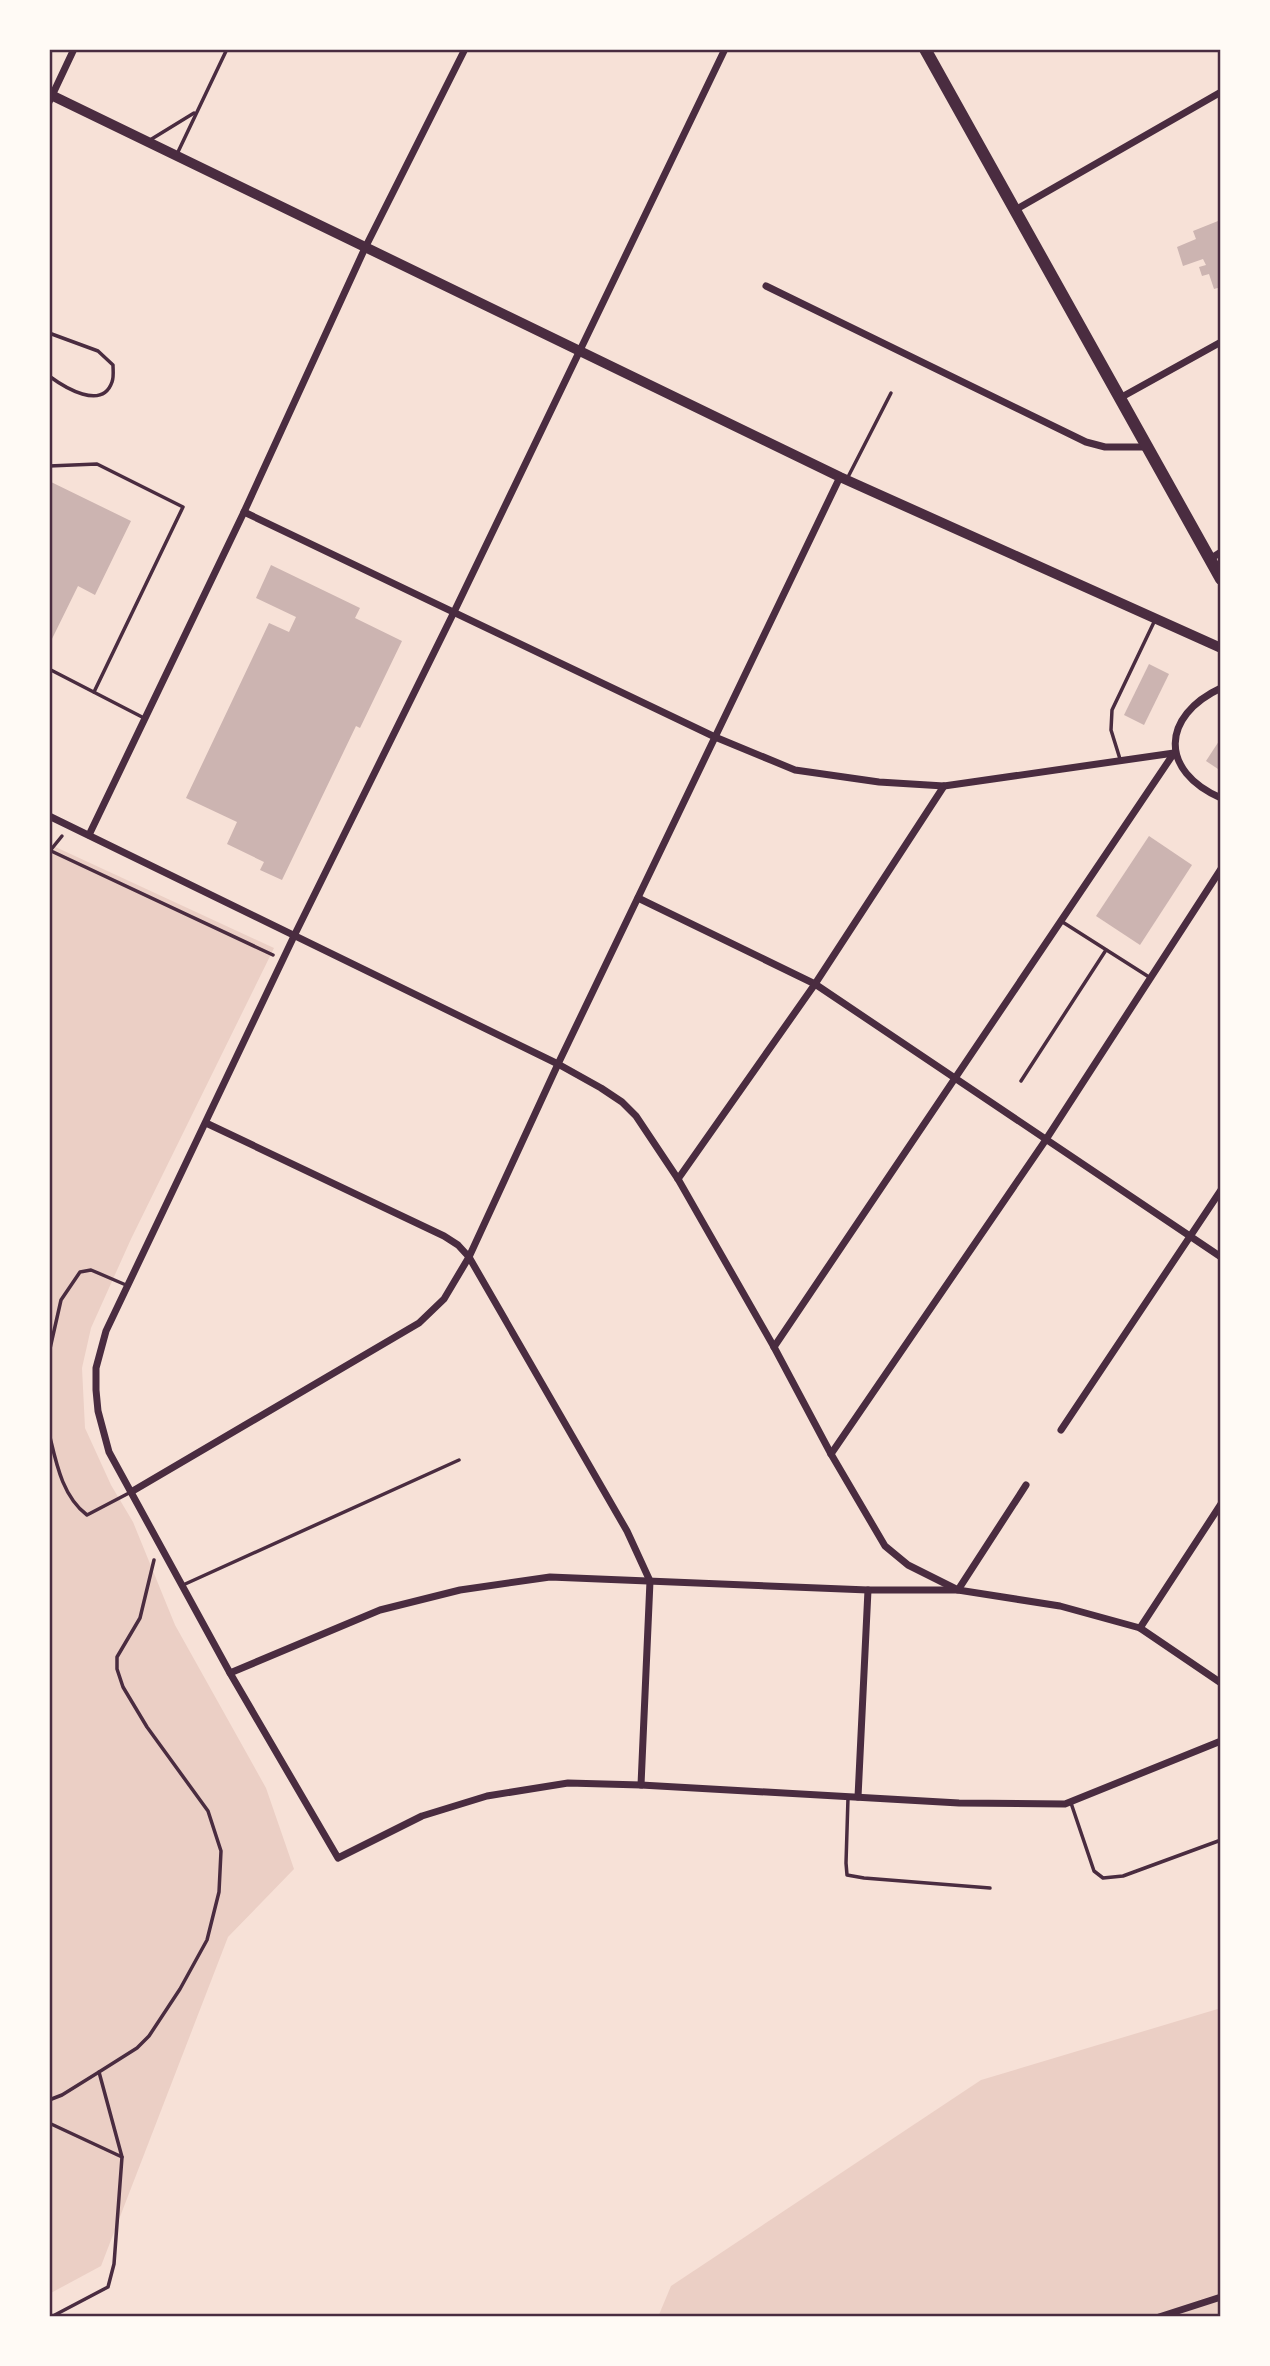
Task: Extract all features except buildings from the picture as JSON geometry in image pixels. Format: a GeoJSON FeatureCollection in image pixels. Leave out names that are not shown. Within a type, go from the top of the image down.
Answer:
{"type":"FeatureCollection","features":[{"type":"Feature","properties":{"kind":"main road"},"geometry":{"type":"LineString","coordinates":[[925,49],[1147,447],[1215,556],[1221,579]]}},
{"type":"Feature","properties":{"kind":"street"},"geometry":{"type":"LineString","coordinates":[[74,49],[50,97],[843,478],[1221,648]]}},
{"type":"Feature","properties":{"kind":"street"},"geometry":{"type":"LineString","coordinates":[[89,835],[244,512],[365,248],[465,49]]}},
{"type":"Feature","properties":{"kind":"street"},"geometry":{"type":"LineString","coordinates":[[725,49],[127,1286],[101,1346],[96,1368],[102,1431],[109,1452],[230,1673],[338,1858],[422,1816],[487,1797],[568,1783],[641,1784],[959,1803],[1068,1803],[1221,1741]]}},
{"type":"Feature","properties":{"kind":"street"},"geometry":{"type":"LineString","coordinates":[[1014,210],[1221,92]]}},
{"type":"Feature","properties":{"kind":"street"},"geometry":{"type":"LineString","coordinates":[[766,286],[1086,442],[1105,447],[1147,447]]}},
{"type":"Feature","properties":{"kind":"street"},"geometry":{"type":"LineString","coordinates":[[1120,398],[1221,342]]}},
{"type":"Feature","properties":{"kind":"street"},"geometry":{"type":"LineString","coordinates":[[131,1492],[419,1324],[444,1299],[469,1257],[558,1064],[843,478]]}},
{"type":"Feature","properties":{"kind":"street"},"geometry":{"type":"LineString","coordinates":[[244,512],[715,737],[795,770],[879,782],[944,786],[1174,753]]}},
{"type":"Feature","properties":{"kind":"street"},"geometry":{"type":"LineString","coordinates":[[774,1347],[1174,753],[1176,737],[1187,713],[1196,702],[1221,688]]}},
{"type":"Feature","properties":{"kind":"street"},"geometry":{"type":"LineString","coordinates":[[1174,753],[1194,783],[1221,799]]}},
{"type":"Feature","properties":{"kind":"street"},"geometry":{"type":"LineString","coordinates":[[678,1180],[815,984],[944,786]]}},
{"type":"Feature","properties":{"kind":"street"},"geometry":{"type":"LineString","coordinates":[[49,816],[558,1064],[622,1102],[636,1116],[678,1180],[774,1347],[831,1454],[886,1546],[908,1565],[958,1590]]}},
{"type":"Feature","properties":{"kind":"street"},"geometry":{"type":"LineString","coordinates":[[831,1454],[1045,1141],[1221,869]]}},
{"type":"Feature","properties":{"kind":"street"},"geometry":{"type":"LineString","coordinates":[[638,898],[815,984],[1221,1257]]}},
{"type":"Feature","properties":{"kind":"street"},"geometry":{"type":"LineString","coordinates":[[206,1123],[444,1236],[458,1245],[469,1257],[627,1531],[650,1581],[641,1784]]}},
{"type":"Feature","properties":{"kind":"street"},"geometry":{"type":"LineString","coordinates":[[1061,1430],[1221,1190]]}},
{"type":"Feature","properties":{"kind":"street"},"geometry":{"type":"LineString","coordinates":[[958,1590],[1026,1485]]}},
{"type":"Feature","properties":{"kind":"street"},"geometry":{"type":"LineString","coordinates":[[1140,1628],[1221,1504]]}},
{"type":"Feature","properties":{"kind":"street"},"geometry":{"type":"LineString","coordinates":[[230,1673],[380,1610],[460,1590],[550,1577],[868,1590],[958,1590],[1060,1605],[1140,1628],[1221,1683]]}},
{"type":"Feature","properties":{"kind":"street"},"geometry":{"type":"LineString","coordinates":[[858,1797],[868,1590]]}},
{"type":"Feature","properties":{"kind":"street"},"geometry":{"type":"LineString","coordinates":[[1159,2317],[1221,2297]]}},
{"type":"Feature","properties":{"kind":"lane"},"geometry":{"type":"LineString","coordinates":[[176,156],[227,49]]}},
{"type":"Feature","properties":{"kind":"lane"},"geometry":{"type":"LineString","coordinates":[[148,142],[196,112]]}},
{"type":"Feature","properties":{"kind":"lane"},"geometry":{"type":"LineString","coordinates":[[49,333],[98,351],[113,365],[112,383],[103,393],[89,397],[60,385],[49,376]]}},
{"type":"Feature","properties":{"kind":"lane"},"geometry":{"type":"LineString","coordinates":[[843,478],[891,393]]}},
{"type":"Feature","properties":{"kind":"lane"},"geometry":{"type":"LineString","coordinates":[[49,466],[97,464],[183,507],[94,692]]}},
{"type":"Feature","properties":{"kind":"lane"},"geometry":{"type":"LineString","coordinates":[[1121,761],[1111,730],[1112,710],[1156,619]]}},
{"type":"Feature","properties":{"kind":"lane"},"geometry":{"type":"LineString","coordinates":[[49,669],[145,718]]}},
{"type":"Feature","properties":{"kind":"lane"},"geometry":{"type":"LineString","coordinates":[[1061,921],[1150,978]]}},
{"type":"Feature","properties":{"kind":"lane"},"geometry":{"type":"LineString","coordinates":[[1021,1081],[1106,950]]}},
{"type":"Feature","properties":{"kind":"lane"},"geometry":{"type":"LineString","coordinates":[[49,1353],[61,1300],[80,1272],[91,1270],[127,1286]]}},
{"type":"Feature","properties":{"kind":"lane"},"geometry":{"type":"LineString","coordinates":[[49,1433],[58,1472],[75,1506],[87,1515],[131,1492]]}},
{"type":"Feature","properties":{"kind":"lane"},"geometry":{"type":"LineString","coordinates":[[183,1584],[459,1460]]}},
{"type":"Feature","properties":{"kind":"lane"},"geometry":{"type":"LineString","coordinates":[[849,1796],[846,1863],[848,1875],[990,1888]]}},
{"type":"Feature","properties":{"kind":"lane"},"geometry":{"type":"LineString","coordinates":[[1068,1803],[1094,1871],[1103,1878],[1123,1876],[1221,1840]]}},
{"type":"Feature","properties":{"kind":"path"},"geometry":{"type":"LineString","coordinates":[[70,826],[49,851],[284,960]]}},
{"type":"Feature","properties":{"kind":"path"},"geometry":{"type":"LineString","coordinates":[[49,2100],[62,2095],[137,2048],[149,2036],[180,1989],[207,1940],[219,1892],[221,1851],[208,1811],[147,1727],[123,1686],[117,1669],[117,1657],[140,1618],[158,1542]]}},
{"type":"Feature","properties":{"kind":"path"},"geometry":{"type":"LineString","coordinates":[[51,2317],[108,2287],[114,2264],[122,2158],[99,2072]]}},
{"type":"Feature","properties":{"kind":"path"},"geometry":{"type":"LineString","coordinates":[[49,2123],[122,2158]]}},
{"type":"Feature","properties":{"kind":"shaded area"},"geometry":{"type":"Polygon","coordinates":[[[49,844],[274,948],[131,1239],[91,1328],[82,1368],[85,1428],[111,1485],[133,1522],[175,1625],[266,1788],[294,1869],[228,1937],[101,2266],[49,2294],[49,844]]]}},
{"type":"Feature","properties":{"kind":"shaded area"},"geometry":{"type":"Polygon","coordinates":[[[1221,2008],[1221,2317],[658,2317],[671,2286],[981,2080],[1221,2008]]]}}]}
